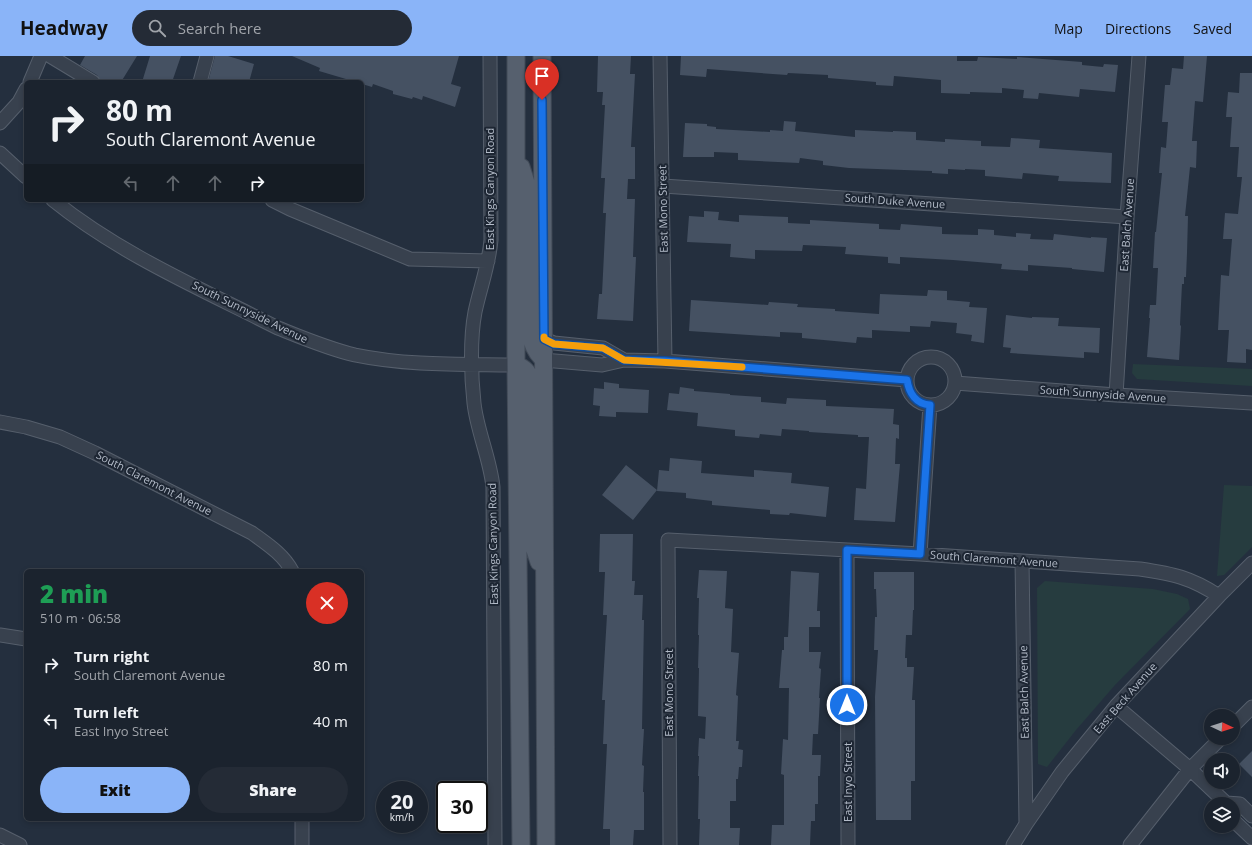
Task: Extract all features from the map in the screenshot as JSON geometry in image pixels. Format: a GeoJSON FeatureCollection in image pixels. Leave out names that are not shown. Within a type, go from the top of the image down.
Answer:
{"type":"FeatureCollection","features":[{"type":"Feature","properties":{"kind":"main road"},"geometry":{"type":"LineString","coordinates":[[516,56],[516,365],[521,845]]}},
{"type":"Feature","properties":{"kind":"main road"},"geometry":{"type":"LineString","coordinates":[[542,56],[546,845]]}},
{"type":"Feature","properties":{"kind":"main road"},"geometry":{"type":"LineString","coordinates":[[516,154],[529,192],[531,335],[536,352],[543,360]]}},
{"type":"Feature","properties":{"kind":"main road"},"geometry":{"type":"LineString","coordinates":[[516,365],[524,368],[529,374],[531,381],[532,541],[544,578]]}},
{"type":"Feature","properties":{"kind":"street"},"geometry":{"type":"LineString","coordinates":[[31,80],[41,56]]}},
{"type":"Feature","properties":{"kind":"street"},"geometry":{"type":"LineString","coordinates":[[50,56],[90,80]]}},
{"type":"Feature","properties":{"kind":"street"},"geometry":{"type":"LineString","coordinates":[[201,80],[207,56]]}},
{"type":"Feature","properties":{"kind":"street","name":"East Kings Canyon Road"},"geometry":{"type":"LineString","coordinates":[[490,56],[491,240],[488,261],[475,313],[472,364],[474,405],[491,471],[493,487],[495,845]]}},
{"type":"Feature","properties":{"kind":"street","name":"East Mono Street"},"geometry":{"type":"LineString","coordinates":[[660,56],[665,361]]}},
{"type":"Feature","properties":{"kind":"street","name":"East Balch Avenue"},"geometry":{"type":"LineString","coordinates":[[1116,395],[1139,56]]}},
{"type":"Feature","properties":{"kind":"street"},"geometry":{"type":"LineString","coordinates":[[0,123],[19,102],[24,93]]}},
{"type":"Feature","properties":{"kind":"street"},"geometry":{"type":"LineString","coordinates":[[0,153],[24,175]]}},
{"type":"Feature","properties":{"kind":"street","name":"South Duke Avenue"},"geometry":{"type":"LineString","coordinates":[[663,186],[1127,217]]}},
{"type":"Feature","properties":{"kind":"street","name":"South Sunnyside Avenue"},"geometry":{"type":"LineString","coordinates":[[56,202],[93,230],[124,249],[278,328],[304,339],[355,355],[386,360],[516,365]]}},
{"type":"Feature","properties":{"kind":"street"},"geometry":{"type":"LineString","coordinates":[[276,202],[410,259],[488,261]]}},
{"type":"Feature","properties":{"kind":"street"},"geometry":{"type":"LineString","coordinates":[[544,339],[554,344],[603,348],[624,360]]}},
{"type":"Feature","properties":{"kind":"street"},"geometry":{"type":"LineString","coordinates":[[930,357],[938,358],[951,367],[955,383],[954,390],[949,397],[943,402],[930,405],[918,401],[912,395],[908,388],[907,380],[910,370],[915,364],[922,359],[930,357]]}},
{"type":"Feature","properties":{"kind":"street"},"geometry":{"type":"LineString","coordinates":[[543,360],[602,365],[624,360],[665,361],[907,380]]}},
{"type":"Feature","properties":{"kind":"street","name":"South Sunnyside Avenue"},"geometry":{"type":"LineString","coordinates":[[955,383],[1252,403]]}},
{"type":"Feature","properties":{"kind":"street"},"geometry":{"type":"LineString","coordinates":[[920,554],[930,405]]}},
{"type":"Feature","properties":{"kind":"street","name":"South Claremont Avenue"},"geometry":{"type":"LineString","coordinates":[[0,422],[26,427],[60,437],[115,463],[252,533],[277,552],[286,561],[291,569]]}},
{"type":"Feature","properties":{"kind":"street","name":"East Mono Street"},"geometry":{"type":"LineString","coordinates":[[668,540],[670,845]]}},
{"type":"Feature","properties":{"kind":"street","name":"South Claremont Avenue"},"geometry":{"type":"LineString","coordinates":[[668,540],[920,554],[1140,569],[1169,573],[1191,580],[1219,596]]}},
{"type":"Feature","properties":{"kind":"street","name":"East Inyo Street"},"geometry":{"type":"LineString","coordinates":[[847,550],[848,845]]}},
{"type":"Feature","properties":{"kind":"street","name":"East Balch Avenue"},"geometry":{"type":"LineString","coordinates":[[1022,561],[1026,824]]}},
{"type":"Feature","properties":{"kind":"street","name":"East Beck Avenue"},"geometry":{"type":"LineString","coordinates":[[1013,845],[1062,772],[1116,706],[1252,563]]}},
{"type":"Feature","properties":{"kind":"street"},"geometry":{"type":"LineString","coordinates":[[0,635],[24,639]]}},
{"type":"Feature","properties":{"kind":"street"},"geometry":{"type":"LineString","coordinates":[[1116,706],[1190,769],[1220,797]]}},
{"type":"Feature","properties":{"kind":"street"},"geometry":{"type":"LineString","coordinates":[[1240,719],[1252,707]]}},
{"type":"Feature","properties":{"kind":"street"},"geometry":{"type":"LineString","coordinates":[[1130,845],[1190,769],[1214,745]]}},
{"type":"Feature","properties":{"kind":"street"},"geometry":{"type":"LineString","coordinates":[[1240,804],[1252,816]]}},
{"type":"Feature","properties":{"kind":"street"},"geometry":{"type":"LineString","coordinates":[[302,821],[302,845]]}},
{"type":"Feature","properties":{"kind":"street"},"geometry":{"type":"LineString","coordinates":[[1240,827],[1252,838]]}},
{"type":"Feature","properties":{"kind":"street"},"geometry":{"type":"LineString","coordinates":[[0,835],[20,845]]}},
{"type":"Feature","properties":{"kind":"green space"},"geometry":{"type":"Polygon","coordinates":[[[1133,364],[1252,369],[1252,386],[1137,379],[1132,373],[1133,364]]]}},
{"type":"Feature","properties":{"kind":"green space"},"geometry":{"type":"Polygon","coordinates":[[[1224,485],[1252,486],[1252,547],[1224,575],[1217,576],[1224,485]]]}},
{"type":"Feature","properties":{"kind":"green space"},"geometry":{"type":"Polygon","coordinates":[[[1045,581],[1153,589],[1177,594],[1188,599],[1190,609],[1115,685],[1076,730],[1047,767],[1038,764],[1037,588],[1045,581]]]}},
{"type":"Feature","properties":{"kind":"building"},"geometry":{"type":"Polygon","coordinates":[[[85,56],[137,56],[122,80],[100,80],[97,75],[80,65],[85,56]]]}},
{"type":"Feature","properties":{"kind":"building"},"geometry":{"type":"Polygon","coordinates":[[[150,56],[181,56],[173,80],[143,80],[150,56]]]}},
{"type":"Feature","properties":{"kind":"building"},"geometry":{"type":"Polygon","coordinates":[[[215,56],[228,56],[254,64],[250,80],[209,80],[215,56]]]}},
{"type":"Feature","properties":{"kind":"building"},"geometry":{"type":"Polygon","coordinates":[[[292,56],[459,56],[451,84],[461,87],[455,107],[423,96],[422,100],[393,94],[393,91],[373,84],[372,87],[364,85],[364,80],[349,80],[319,71],[320,68],[292,56]]]}},
{"type":"Feature","properties":{"kind":"building"},"geometry":{"type":"Polygon","coordinates":[[[598,56],[631,56],[630,74],[635,74],[631,147],[635,147],[635,179],[628,179],[627,199],[635,199],[633,257],[636,257],[633,321],[597,319],[599,294],[602,294],[606,213],[603,213],[605,178],[601,178],[605,105],[602,105],[603,92],[597,92],[598,56]]]}},
{"type":"Feature","properties":{"kind":"building"},"geometry":{"type":"Polygon","coordinates":[[[681,56],[957,56],[957,61],[977,61],[978,57],[1017,59],[1017,57],[1082,62],[1082,65],[1103,67],[1104,64],[1118,65],[1115,92],[1080,89],[1079,97],[1039,93],[1038,99],[1023,98],[1024,90],[1002,88],[1002,93],[941,93],[941,80],[894,76],[893,86],[876,85],[876,82],[828,78],[828,75],[788,73],[787,75],[707,69],[706,77],[680,75],[681,56]]]}},
{"type":"Feature","properties":{"kind":"building"},"geometry":{"type":"Polygon","coordinates":[[[1184,56],[1207,56],[1203,102],[1195,101],[1192,141],[1197,141],[1196,168],[1190,167],[1185,216],[1188,216],[1186,277],[1184,277],[1184,284],[1182,284],[1179,360],[1147,357],[1150,305],[1156,305],[1158,268],[1153,268],[1155,232],[1162,173],[1159,173],[1161,147],[1166,148],[1168,122],[1162,122],[1165,85],[1170,85],[1172,68],[1183,69],[1184,56]]]}},
{"type":"Feature","properties":{"kind":"building"},"geometry":{"type":"Polygon","coordinates":[[[1240,73],[1252,73],[1252,350],[1246,349],[1246,363],[1227,362],[1229,330],[1218,330],[1221,275],[1229,276],[1232,239],[1223,239],[1225,213],[1238,214],[1242,177],[1237,177],[1239,147],[1230,147],[1232,117],[1226,117],[1228,92],[1239,93],[1240,73]]]}},
{"type":"Feature","properties":{"kind":"building"},"geometry":{"type":"Polygon","coordinates":[[[784,121],[796,122],[795,131],[855,137],[855,130],[916,132],[916,140],[945,142],[945,139],[981,141],[981,146],[1010,147],[1011,138],[1040,140],[1039,148],[1112,153],[1111,183],[1058,181],[1059,176],[1023,173],[1022,179],[985,176],[985,170],[948,169],[948,174],[932,173],[932,171],[849,168],[823,165],[823,161],[800,158],[799,163],[738,160],[738,153],[714,152],[714,157],[683,157],[685,123],[707,124],[707,126],[716,127],[716,129],[770,132],[770,130],[783,131],[784,121]]]}},
{"type":"Feature","properties":{"kind":"building"},"geometry":{"type":"Polygon","coordinates":[[[704,211],[719,212],[718,220],[739,222],[739,215],[788,217],[788,223],[810,224],[810,220],[879,224],[879,229],[900,230],[901,224],[942,227],[942,234],[978,235],[978,229],[994,230],[994,235],[1016,237],[1016,233],[1031,234],[1030,239],[1053,240],[1054,234],[1091,238],[1107,238],[1104,272],[1028,265],[1028,271],[1001,269],[1002,264],[900,257],[900,264],[888,263],[888,257],[845,254],[846,247],[803,245],[802,251],[755,250],[755,259],[730,257],[731,244],[687,242],[689,216],[704,217],[704,211]]]}},
{"type":"Feature","properties":{"kind":"building"},"geometry":{"type":"Polygon","coordinates":[[[928,290],[947,291],[947,300],[970,302],[969,307],[987,308],[984,343],[971,341],[972,335],[956,333],[957,323],[931,321],[930,327],[910,326],[910,332],[872,330],[872,338],[857,337],[856,343],[802,338],[802,333],[780,332],[780,337],[689,331],[691,300],[768,305],[769,302],[798,304],[797,307],[835,309],[835,311],[879,314],[880,294],[927,296],[928,290]]]}},
{"type":"Feature","properties":{"kind":"building"},"geometry":{"type":"Polygon","coordinates":[[[1006,315],[1032,318],[1059,318],[1058,326],[1100,328],[1099,353],[1084,352],[1084,358],[1010,353],[1011,348],[1003,347],[1006,315]]]}},
{"type":"Feature","properties":{"kind":"building"},"geometry":{"type":"Polygon","coordinates":[[[604,382],[619,384],[619,388],[649,390],[648,413],[616,412],[616,417],[599,416],[600,406],[593,405],[594,388],[604,389],[604,382]]]}},
{"type":"Feature","properties":{"kind":"building"},"geometry":{"type":"Polygon","coordinates":[[[680,387],[694,389],[694,391],[761,397],[761,402],[786,404],[787,398],[826,400],[826,406],[894,409],[893,424],[899,425],[899,439],[896,438],[895,464],[900,464],[895,522],[854,520],[856,488],[866,489],[869,437],[782,429],[781,436],[760,434],[759,438],[735,436],[735,430],[697,426],[698,413],[667,410],[669,393],[679,394],[680,387]]]}},
{"type":"Feature","properties":{"kind":"building"},"geometry":{"type":"Polygon","coordinates":[[[670,458],[702,461],[701,473],[754,477],[754,470],[792,473],[791,483],[829,487],[826,517],[790,513],[789,515],[770,514],[770,510],[712,505],[712,501],[686,498],[686,493],[657,491],[659,470],[669,471],[670,458]]]}},
{"type":"Feature","properties":{"kind":"building"},"geometry":{"type":"Polygon","coordinates":[[[626,465],[657,490],[633,520],[602,495],[626,465]]]}},
{"type":"Feature","properties":{"kind":"building"},"geometry":{"type":"Polygon","coordinates":[[[600,534],[633,534],[632,581],[635,581],[634,595],[643,595],[642,729],[644,729],[642,765],[644,766],[644,830],[634,830],[633,845],[610,845],[610,829],[603,829],[607,744],[603,744],[605,700],[602,700],[607,615],[603,615],[605,572],[599,572],[600,534]]]}},
{"type":"Feature","properties":{"kind":"building"},"geometry":{"type":"Polygon","coordinates":[[[699,570],[727,571],[725,608],[733,609],[731,652],[739,653],[736,695],[738,696],[736,741],[739,741],[738,749],[743,750],[742,767],[739,767],[738,779],[736,779],[736,801],[730,801],[730,828],[740,828],[739,845],[699,845],[700,819],[698,819],[698,756],[699,738],[705,739],[706,717],[698,716],[699,598],[697,598],[699,570]]]}},
{"type":"Feature","properties":{"kind":"building"},"geometry":{"type":"Polygon","coordinates":[[[791,571],[819,573],[817,611],[820,611],[820,627],[809,627],[809,652],[821,652],[819,668],[821,669],[818,734],[813,734],[812,755],[821,755],[820,776],[818,776],[818,804],[815,804],[815,821],[811,821],[810,845],[771,845],[772,825],[784,825],[784,775],[781,774],[783,739],[788,740],[789,688],[779,688],[782,650],[784,650],[784,637],[788,637],[791,571]]]}},
{"type":"Feature","properties":{"kind":"building"},"geometry":{"type":"Polygon","coordinates":[[[874,572],[914,572],[914,610],[912,635],[906,635],[905,658],[907,658],[907,667],[914,667],[912,700],[915,700],[915,781],[911,781],[911,820],[876,820],[875,697],[878,650],[874,650],[875,617],[877,617],[874,572]]]}},
{"type":"Feature","properties":{"kind":"building"},"geometry":{"type":"Polygon","coordinates":[[[1252,751],[1252,777],[1240,765],[1240,763],[1252,751]]]}},
{"type":"Feature","properties":{"kind":"slow traffic"},"geometry":{"type":"LineString","coordinates":[[544,337],[544,339],[554,344],[603,348],[624,360],[665,361],[742,367]]}},
{"type":"Feature","properties":{"kind":"route"},"geometry":{"type":"LineString","coordinates":[[542,100],[544,339],[554,344],[603,348],[624,360],[665,361],[907,380],[908,388],[912,395],[918,401],[930,405],[920,554],[847,550],[847,705]]}}]}
